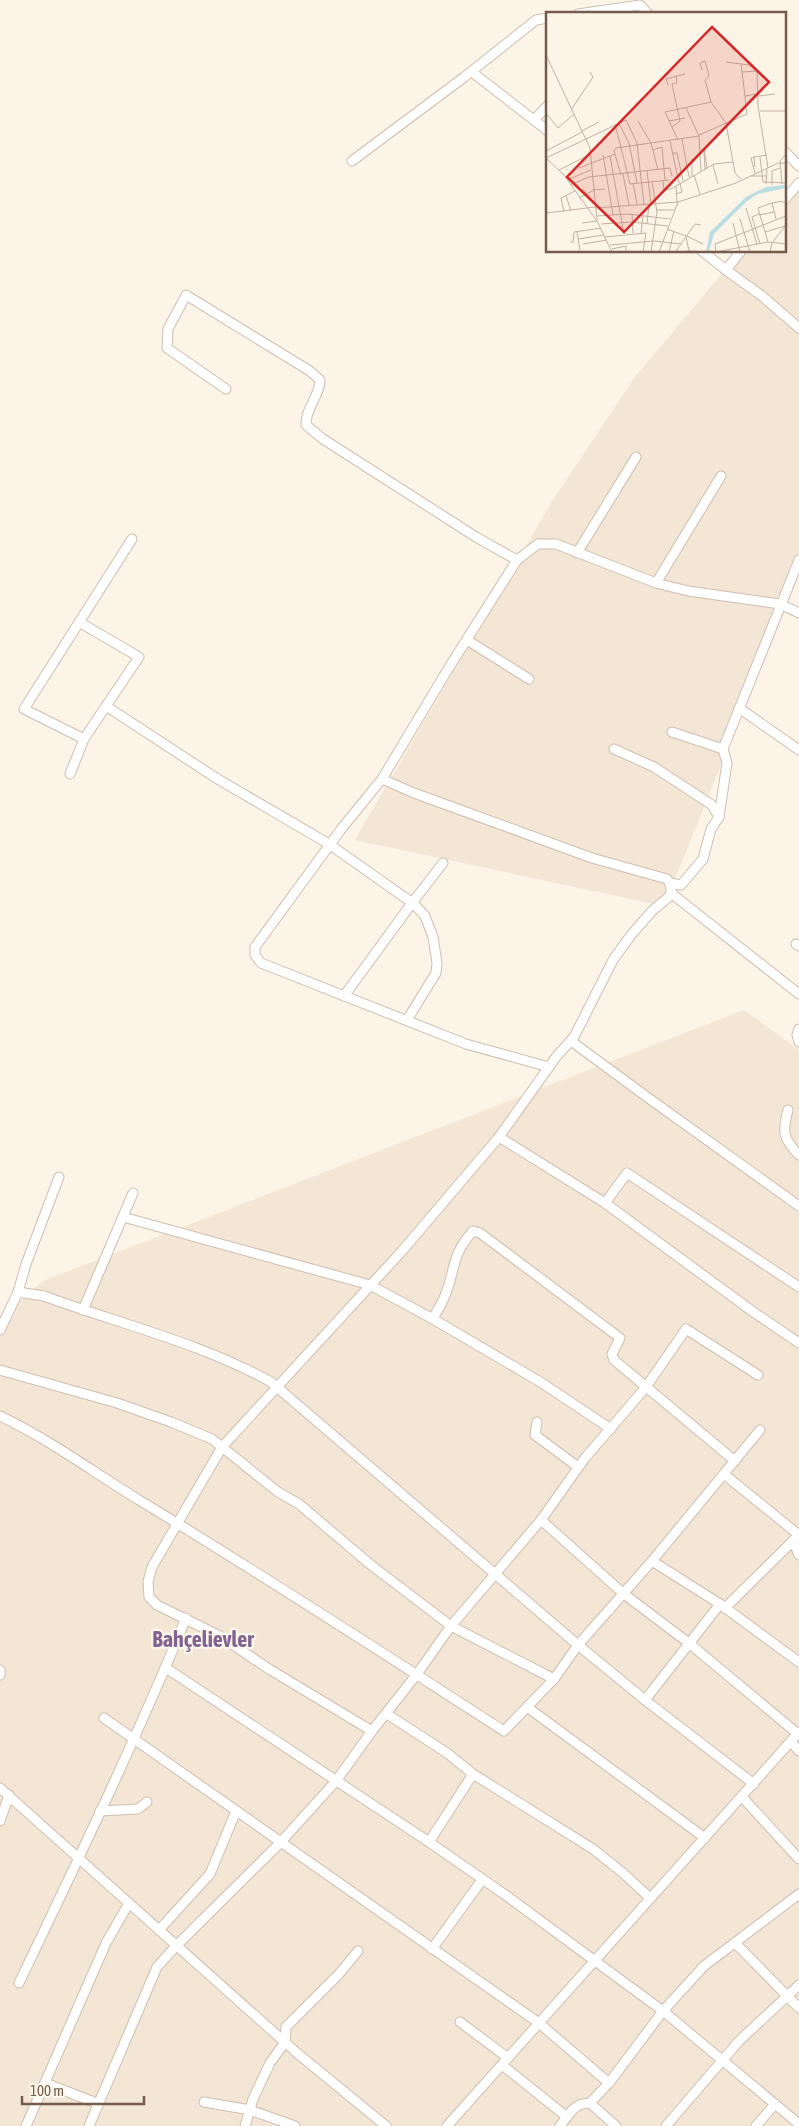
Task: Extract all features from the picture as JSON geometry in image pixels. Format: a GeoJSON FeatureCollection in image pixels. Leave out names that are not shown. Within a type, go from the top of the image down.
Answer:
{"type":"FeatureCollection","features":[{"type":"Feature","properties":{"kind":"street"},"geometry":{"type":"LineString","coordinates":[[592,12],[640,5]]}},
{"type":"Feature","properties":{"kind":"street"},"geometry":{"type":"LineString","coordinates":[[634,12],[640,5]]}},
{"type":"Feature","properties":{"kind":"street"},"geometry":{"type":"LineString","coordinates":[[640,5],[646,12]]}},
{"type":"Feature","properties":{"kind":"street"},"geometry":{"type":"LineString","coordinates":[[352,161],[472,72],[536,20],[546,18]]}},
{"type":"Feature","properties":{"kind":"street"},"geometry":{"type":"LineString","coordinates":[[472,72],[546,129]]}},
{"type":"Feature","properties":{"kind":"street"},"geometry":{"type":"LineString","coordinates":[[534,120],[546,108]]}},
{"type":"Feature","properties":{"kind":"street"},"geometry":{"type":"LineString","coordinates":[[786,153],[799,166]]}},
{"type":"Feature","properties":{"kind":"street"},"geometry":{"type":"LineString","coordinates":[[786,198],[799,183]]}},
{"type":"Feature","properties":{"kind":"street"},"geometry":{"type":"LineString","coordinates":[[703,252],[762,296],[799,328]]}},
{"type":"Feature","properties":{"kind":"street"},"geometry":{"type":"LineString","coordinates":[[726,270],[740,252]]}},
{"type":"Feature","properties":{"kind":"street"},"geometry":{"type":"LineString","coordinates":[[226,389],[167,348],[168,329],[186,295],[310,371],[320,380],[320,390],[306,419],[306,425],[323,439],[476,537],[517,560]]}},
{"type":"Feature","properties":{"kind":"street"},"geometry":{"type":"LineString","coordinates":[[577,554],[636,457]]}},
{"type":"Feature","properties":{"kind":"street"},"geometry":{"type":"LineString","coordinates":[[656,583],[721,476]]}},
{"type":"Feature","properties":{"kind":"street"},"geometry":{"type":"LineString","coordinates":[[84,739],[24,709],[132,539]]}},
{"type":"Feature","properties":{"kind":"street"},"geometry":{"type":"LineString","coordinates":[[549,1067],[466,1044],[261,963],[255,955],[255,946],[330,844],[382,779],[517,560],[538,544],[556,544],[577,554],[656,583],[688,591],[780,604],[799,613]]}},
{"type":"Feature","properties":{"kind":"street"},"geometry":{"type":"LineString","coordinates":[[382,779],[414,793],[574,852],[681,886],[704,859],[711,829],[719,817],[727,763],[723,749],[799,560]]}},
{"type":"Feature","properties":{"kind":"street"},"geometry":{"type":"LineString","coordinates":[[70,774],[84,739],[140,657],[79,622]]}},
{"type":"Feature","properties":{"kind":"street"},"geometry":{"type":"LineString","coordinates":[[467,640],[529,678]]}},
{"type":"Feature","properties":{"kind":"street"},"geometry":{"type":"LineString","coordinates":[[106,706],[216,778],[330,844],[412,903],[425,916],[433,937],[437,963],[436,973],[406,1020]]}},
{"type":"Feature","properties":{"kind":"street"},"geometry":{"type":"LineString","coordinates":[[739,708],[799,750]]}},
{"type":"Feature","properties":{"kind":"street"},"geometry":{"type":"LineString","coordinates":[[672,732],[723,749]]}},
{"type":"Feature","properties":{"kind":"street"},"geometry":{"type":"LineString","coordinates":[[614,749],[654,767],[712,805],[719,817]]}},
{"type":"Feature","properties":{"kind":"street"},"geometry":{"type":"LineString","coordinates":[[344,996],[443,863]]}},
{"type":"Feature","properties":{"kind":"street"},"geometry":{"type":"LineString","coordinates":[[670,883],[671,893],[799,994]]}},
{"type":"Feature","properties":{"kind":"street"},"geometry":{"type":"LineString","coordinates":[[372,1732],[269,1669],[220,1636],[186,1618],[167,1611],[149,1597],[148,1582],[152,1567],[222,1448],[402,1251],[499,1136],[571,1040],[618,954],[642,921],[671,893]]}},
{"type":"Feature","properties":{"kind":"street"},"geometry":{"type":"LineString","coordinates":[[799,1029],[797,1035],[799,1042]]}},
{"type":"Feature","properties":{"kind":"street"},"geometry":{"type":"LineString","coordinates":[[571,1040],[799,1206]]}},
{"type":"Feature","properties":{"kind":"street"},"geometry":{"type":"LineString","coordinates":[[788,1110],[783,1127],[791,1147],[799,1155]]}},
{"type":"Feature","properties":{"kind":"street"},"geometry":{"type":"LineString","coordinates":[[499,1136],[605,1203],[752,1311],[799,1343]]}},
{"type":"Feature","properties":{"kind":"street"},"geometry":{"type":"LineString","coordinates":[[605,1203],[627,1173],[799,1286]]}},
{"type":"Feature","properties":{"kind":"street"},"geometry":{"type":"LineString","coordinates":[[0,1330],[18,1292],[26,1264],[59,1177]]}},
{"type":"Feature","properties":{"kind":"street"},"geometry":{"type":"LineString","coordinates":[[83,1310],[133,1193]]}},
{"type":"Feature","properties":{"kind":"street"},"geometry":{"type":"LineString","coordinates":[[123,1217],[370,1285],[433,1319],[542,1383],[610,1429]]}},
{"type":"Feature","properties":{"kind":"street"},"geometry":{"type":"LineString","coordinates":[[433,1319],[445,1297],[457,1254],[464,1240],[473,1230],[480,1232],[620,1338],[612,1354],[614,1360],[735,1461]]}},
{"type":"Feature","properties":{"kind":"street"},"geometry":{"type":"LineString","coordinates":[[18,1292],[44,1296],[211,1353],[242,1366],[271,1382],[275,1388],[578,1645],[645,1700],[754,1784]]}},
{"type":"Feature","properties":{"kind":"street"},"geometry":{"type":"LineString","coordinates":[[90,2126],[157,1967],[280,1843],[336,1781],[451,1626],[541,1520],[578,1467],[646,1387],[686,1329],[758,1375]]}},
{"type":"Feature","properties":{"kind":"street"},"geometry":{"type":"LineString","coordinates":[[0,1370],[144,1412],[212,1439],[278,1492],[299,1504],[371,1565],[451,1626],[554,1679]]}},
{"type":"Feature","properties":{"kind":"street"},"geometry":{"type":"LineString","coordinates":[[0,1416],[27,1429],[317,1609],[504,1731],[554,1679],[578,1645],[652,1561],[760,1430]]}},
{"type":"Feature","properties":{"kind":"street"},"geometry":{"type":"LineString","coordinates":[[536,1422],[535,1435],[578,1467]]}},
{"type":"Feature","properties":{"kind":"street"},"geometry":{"type":"LineString","coordinates":[[724,1474],[797,1537],[799,1555]]}},
{"type":"Feature","properties":{"kind":"street"},"geometry":{"type":"LineString","coordinates":[[447,2126],[798,1733],[690,1644],[624,1594],[541,1520]]}},
{"type":"Feature","properties":{"kind":"street"},"geometry":{"type":"LineString","coordinates":[[645,1700],[723,1606],[797,1537]]}},
{"type":"Feature","properties":{"kind":"street"},"geometry":{"type":"LineString","coordinates":[[652,1561],[723,1606],[799,1662]]}},
{"type":"Feature","properties":{"kind":"street"},"geometry":{"type":"LineString","coordinates":[[19,1982],[79,1858],[166,1668],[186,1618]]}},
{"type":"Feature","properties":{"kind":"street"},"geometry":{"type":"LineString","coordinates":[[166,1668],[429,1842],[595,1961],[663,2011],[799,2124]]}},
{"type":"Feature","properties":{"kind":"street"},"geometry":{"type":"LineString","coordinates":[[0,1670],[0,1675]]}},
{"type":"Feature","properties":{"kind":"street"},"geometry":{"type":"LineString","coordinates":[[527,1706],[705,1838]]}},
{"type":"Feature","properties":{"kind":"street"},"geometry":{"type":"LineString","coordinates":[[387,1714],[446,1753],[473,1774],[593,1849],[650,1898]]}},
{"type":"Feature","properties":{"kind":"street"},"geometry":{"type":"LineString","coordinates":[[104,1718],[539,2023],[609,2083]]}},
{"type":"Feature","properties":{"kind":"street"},"geometry":{"type":"LineString","coordinates":[[791,1742],[799,1751]]}},
{"type":"Feature","properties":{"kind":"street"},"geometry":{"type":"LineString","coordinates":[[429,1842],[473,1774]]}},
{"type":"Feature","properties":{"kind":"street"},"geometry":{"type":"LineString","coordinates":[[0,1788],[285,2042],[384,2126]]}},
{"type":"Feature","properties":{"kind":"street"},"geometry":{"type":"LineString","coordinates":[[0,1821],[10,1795]]}},
{"type":"Feature","properties":{"kind":"street"},"geometry":{"type":"LineString","coordinates":[[742,1797],[799,1859]]}},
{"type":"Feature","properties":{"kind":"street"},"geometry":{"type":"LineString","coordinates":[[100,1811],[138,1809],[147,1802]]}},
{"type":"Feature","properties":{"kind":"street"},"geometry":{"type":"LineString","coordinates":[[159,1930],[210,1874],[236,1811]]}},
{"type":"Feature","properties":{"kind":"street"},"geometry":{"type":"LineString","coordinates":[[432,1949],[482,1880]]}},
{"type":"Feature","properties":{"kind":"street"},"geometry":{"type":"LineString","coordinates":[[590,2103],[609,2083],[663,2011],[704,1966],[799,1894]]}},
{"type":"Feature","properties":{"kind":"street"},"geometry":{"type":"LineString","coordinates":[[26,2126],[106,1943],[129,1903]]}},
{"type":"Feature","properties":{"kind":"street"},"geometry":{"type":"LineString","coordinates":[[734,1943],[799,2008]]}},
{"type":"Feature","properties":{"kind":"street"},"geometry":{"type":"LineString","coordinates":[[245,2126],[253,2099],[270,2063],[285,2042],[286,2027],[339,1974],[358,1952]]}},
{"type":"Feature","properties":{"kind":"street"},"geometry":{"type":"LineString","coordinates":[[666,2126],[721,2061],[799,1985]]}},
{"type":"Feature","properties":{"kind":"street"},"geometry":{"type":"LineString","coordinates":[[460,2022],[508,2058]]}},
{"type":"Feature","properties":{"kind":"street"},"geometry":{"type":"LineString","coordinates":[[502,2065],[567,2117]]}},
{"type":"Feature","properties":{"kind":"street"},"geometry":{"type":"LineString","coordinates":[[45,2083],[99,2104]]}},
{"type":"Feature","properties":{"kind":"street"},"geometry":{"type":"LineString","coordinates":[[204,2102],[250,2110],[295,2126]]}},
{"type":"Feature","properties":{"kind":"street"},"geometry":{"type":"LineString","coordinates":[[560,2126],[581,2103],[590,2103],[616,2126]]}},
{"type":"Feature","properties":{"kind":"street"},"geometry":{"type":"LineString","coordinates":[[756,2126],[775,2104]]}},
{"type":"Feature","properties":{"kind":"shaded area"},"geometry":{"type":"Polygon","coordinates":[[[799,183],[799,572],[664,906],[355,840],[553,500],[635,377],[740,252],[786,252],[786,198],[799,183]]]}},
{"type":"Feature","properties":{"kind":"shaded area"},"geometry":{"type":"Polygon","coordinates":[[[744,1010],[799,1050],[799,2126],[0,2126],[0,1318],[43,1281],[744,1010]]]}},
{"type":"Feature","properties":{"kind":"district","name":"Bahçelievler"},"geometry":{"type":"Point","coordinates":[203,1639]}}]}
